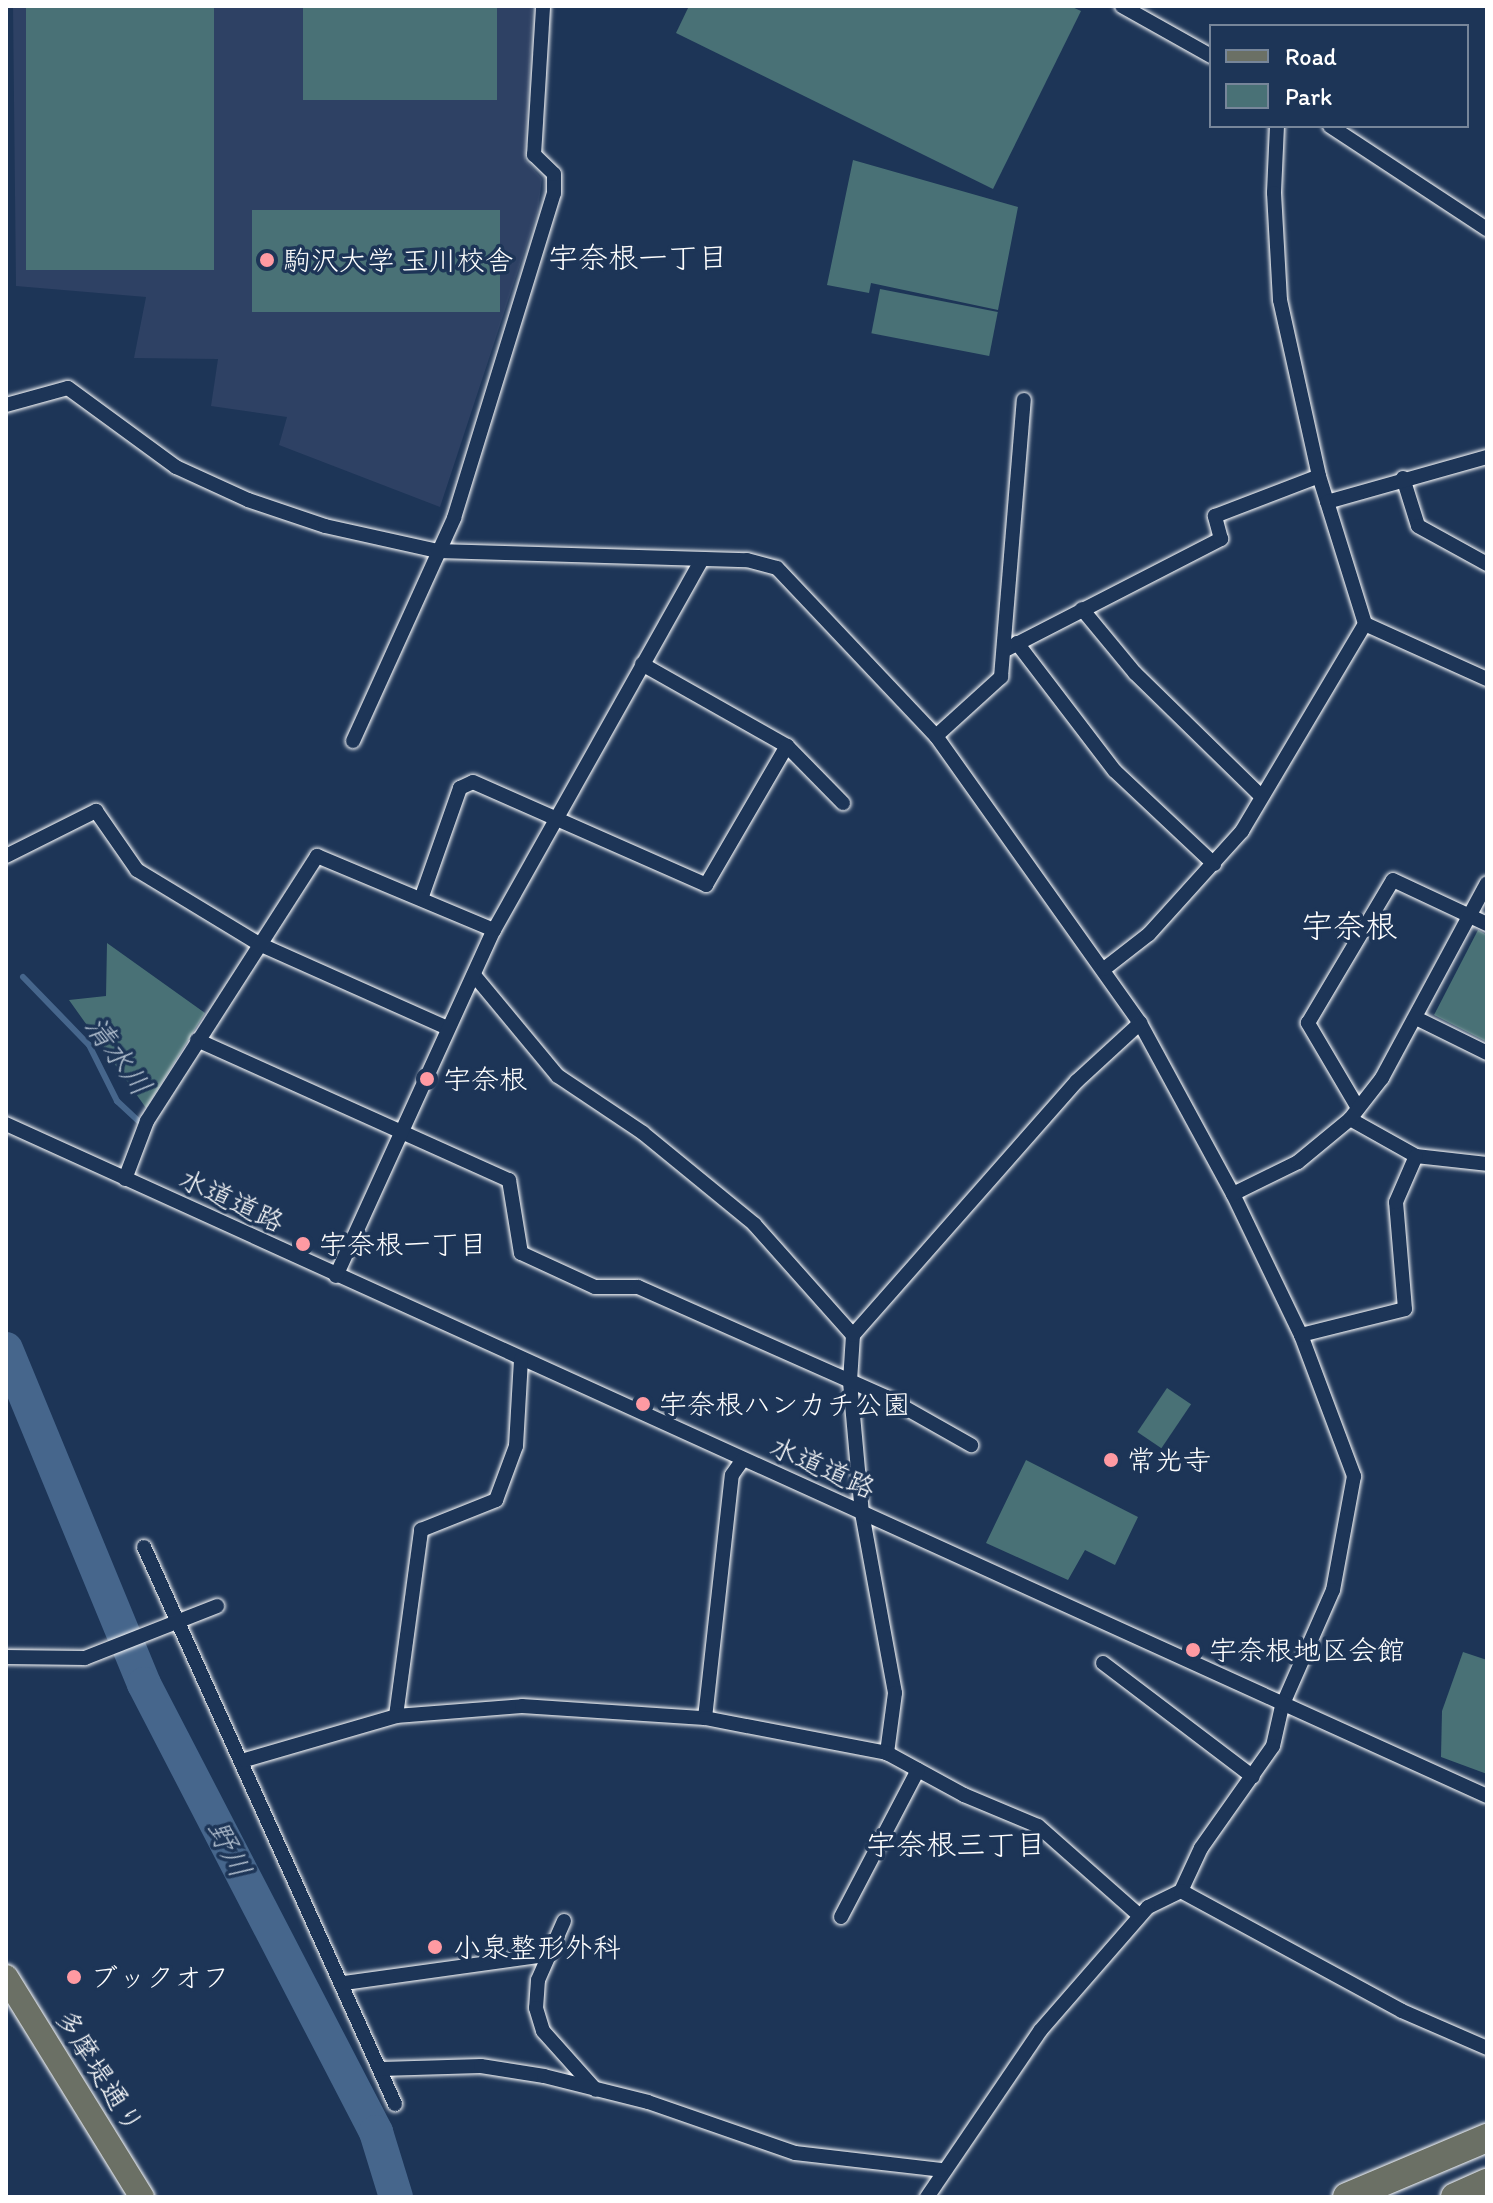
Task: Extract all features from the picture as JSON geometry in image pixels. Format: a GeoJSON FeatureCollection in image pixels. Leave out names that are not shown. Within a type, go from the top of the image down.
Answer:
{"type":"FeatureCollection","features":[{"type":"Feature","properties":{"kind":"highway"},"geometry":{"type":"LineString","coordinates":[[1347,2197],[1487,2138]]}},
{"type":"Feature","properties":{"kind":"highway"},"geometry":{"type":"LineString","coordinates":[[1455,2197],[1487,2183]]}},
{"type":"Feature","properties":{"kind":"main road","name":"多摩堤通り"},"geometry":{"type":"LineString","coordinates":[[7,1980],[142,2197]]}},
{"type":"Feature","properties":{"kind":"street"},"geometry":{"type":"LineString","coordinates":[[353,741],[438,551],[502,377],[554,193],[554,174],[534,155],[543,6]]}},
{"type":"Feature","properties":{"kind":"street"},"geometry":{"type":"LineString","coordinates":[[1122,6],[1209,55]]}},
{"type":"Feature","properties":{"kind":"street"},"geometry":{"type":"LineString","coordinates":[[1277,128],[1274,193],[1280,300],[1319,476],[1365,624],[1487,679]]}},
{"type":"Feature","properties":{"kind":"street"},"geometry":{"type":"LineString","coordinates":[[1333,128],[1487,229]]}},
{"type":"Feature","properties":{"kind":"street"},"geometry":{"type":"LineString","coordinates":[[6,405],[68,388],[176,467],[248,500],[325,526],[438,551],[764,561],[777,568],[936,736],[1140,1023],[1233,1194],[1301,1335],[1354,1476],[1333,1590],[1282,1706],[1273,1746],[1201,1848],[1181,1891],[1139,1915],[1040,2031],[941,2170],[927,2197]]}},
{"type":"Feature","properties":{"kind":"street"},"geometry":{"type":"LineString","coordinates":[[936,736],[1001,677],[1012,646],[1024,400]]}},
{"type":"Feature","properties":{"kind":"street"},"geometry":{"type":"LineString","coordinates":[[1327,502],[1403,478],[1487,457]]}},
{"type":"Feature","properties":{"kind":"street"},"geometry":{"type":"LineString","coordinates":[[1012,646],[1221,539],[1215,516],[1319,476]]}},
{"type":"Feature","properties":{"kind":"street"},"geometry":{"type":"LineString","coordinates":[[1403,478],[1418,526],[1487,564]]}},
{"type":"Feature","properties":{"kind":"street"},"geometry":{"type":"LineString","coordinates":[[336,1276],[494,930],[701,561]]}},
{"type":"Feature","properties":{"kind":"street"},"geometry":{"type":"LineString","coordinates":[[1082,609],[1135,673],[1261,796]]}},
{"type":"Feature","properties":{"kind":"street"},"geometry":{"type":"LineString","coordinates":[[1104,969],[1149,934],[1214,864],[1261,796],[1365,624]]}},
{"type":"Feature","properties":{"kind":"street"},"geometry":{"type":"LineString","coordinates":[[1012,646],[1115,771],[1214,864]]}},
{"type":"Feature","properties":{"kind":"street"},"geometry":{"type":"LineString","coordinates":[[642,664],[787,746],[843,803]]}},
{"type":"Feature","properties":{"kind":"street"},"geometry":{"type":"LineString","coordinates":[[421,899],[460,788],[473,782],[706,885],[787,746]]}},
{"type":"Feature","properties":{"kind":"street"},"geometry":{"type":"LineString","coordinates":[[6,856],[96,811],[137,870],[259,944],[448,1028]]}},
{"type":"Feature","properties":{"kind":"street"},"geometry":{"type":"LineString","coordinates":[[125,1179],[147,1121],[317,856],[494,930]]}},
{"type":"Feature","properties":{"kind":"street"},"geometry":{"type":"LineString","coordinates":[[1487,924],[1393,880],[1308,1023],[1354,1113],[1416,1156],[1487,1164]]}},
{"type":"Feature","properties":{"kind":"street"},"geometry":{"type":"LineString","coordinates":[[1233,1194],[1298,1162],[1354,1113],[1416,1018],[1487,883]]}},
{"type":"Feature","properties":{"kind":"street"},"geometry":{"type":"LineString","coordinates":[[474,975],[558,1076],[621,1117],[754,1224],[853,1335]]}},
{"type":"Feature","properties":{"kind":"street"},"geometry":{"type":"LineString","coordinates":[[1416,1018],[1487,1053]]}},
{"type":"Feature","properties":{"kind":"street"},"geometry":{"type":"LineString","coordinates":[[887,1753],[895,1693],[862,1513],[850,1382],[853,1335],[1077,1081],[1140,1023]]}},
{"type":"Feature","properties":{"kind":"street"},"geometry":{"type":"LineString","coordinates":[[197,1040],[509,1180],[521,1253],[595,1287],[638,1287],[850,1382],[971,1445]]}},
{"type":"Feature","properties":{"kind":"street","name":"水道道路"},"geometry":{"type":"LineString","coordinates":[[6,1124],[1282,1706],[1487,1796]]}},
{"type":"Feature","properties":{"kind":"street"},"geometry":{"type":"LineString","coordinates":[[1301,1335],[1405,1309],[1396,1202],[1416,1156]]}},
{"type":"Feature","properties":{"kind":"street"},"geometry":{"type":"LineString","coordinates":[[396,1716],[421,1530],[496,1500],[516,1446],[521,1359]]}},
{"type":"Feature","properties":{"kind":"street"},"geometry":{"type":"LineString","coordinates":[[705,1718],[732,1475],[743,1459]]}},
{"type":"Feature","properties":{"kind":"street"},"geometry":{"type":"LineString","coordinates":[[144,1547],[180,1617],[245,1760],[395,2104]]}},
{"type":"Feature","properties":{"kind":"street"},"geometry":{"type":"LineString","coordinates":[[6,1657],[85,1658],[180,1617],[217,1606]]}},
{"type":"Feature","properties":{"kind":"street"},"geometry":{"type":"LineString","coordinates":[[1103,1663],[1253,1777]]}},
{"type":"Feature","properties":{"kind":"street"},"geometry":{"type":"LineString","coordinates":[[245,1760],[396,1716],[522,1706],[705,1718],[887,1753],[1038,1826],[1139,1915]]}},
{"type":"Feature","properties":{"kind":"street"},"geometry":{"type":"LineString","coordinates":[[841,1917],[918,1770]]}},
{"type":"Feature","properties":{"kind":"street"},"geometry":{"type":"LineString","coordinates":[[1181,1891],[1402,2011],[1487,2048]]}},
{"type":"Feature","properties":{"kind":"street"},"geometry":{"type":"LineString","coordinates":[[564,1921],[547,1955],[536,2008],[543,2031],[596,2090]]}},
{"type":"Feature","properties":{"kind":"street"},"geometry":{"type":"LineString","coordinates":[[344,1983],[547,1955]]}},
{"type":"Feature","properties":{"kind":"street"},"geometry":{"type":"LineString","coordinates":[[381,2069],[481,2066],[596,2090],[795,2153],[941,2170]]}},
{"type":"Feature","properties":{"kind":"shaded area","name":"駒沢大学 玉川校舎"},"geometry":{"type":"Polygon","coordinates":[[[13,6],[532,6],[525,160],[542,179],[538,210],[440,507],[279,445],[287,417],[211,406],[218,359],[134,358],[146,297],[16,286],[13,6]]]}},
{"type":"Feature","properties":{"kind":"green space"},"geometry":{"type":"Polygon","coordinates":[[[26,6],[214,6],[214,270],[26,270],[26,6]]]}},
{"type":"Feature","properties":{"kind":"green space"},"geometry":{"type":"Polygon","coordinates":[[[303,6],[497,6],[497,100],[303,100],[303,6]]]}},
{"type":"Feature","properties":{"kind":"green space"},"geometry":{"type":"Polygon","coordinates":[[[689,6],[1070,6],[1081,11],[993,189],[676,33],[689,6]]]}},
{"type":"Feature","properties":{"kind":"green space"},"geometry":{"type":"Polygon","coordinates":[[[853,160],[1018,207],[998,310],[871,283],[869,293],[827,285],[853,160]]]}},
{"type":"Feature","properties":{"kind":"green space"},"geometry":{"type":"Polygon","coordinates":[[[252,210],[500,210],[500,312],[252,312],[252,210]]]}},
{"type":"Feature","properties":{"kind":"green space"},"geometry":{"type":"Polygon","coordinates":[[[880,289],[998,312],[989,356],[871,333],[880,289]]]}},
{"type":"Feature","properties":{"kind":"green space"},"geometry":{"type":"Polygon","coordinates":[[[1478,930],[1487,935],[1487,1042],[1434,1015],[1478,930]]]}},
{"type":"Feature","properties":{"kind":"green space"},"geometry":{"type":"Polygon","coordinates":[[[107,943],[205,1013],[146,1108],[69,1000],[106,996],[107,943]]]}},
{"type":"Feature","properties":{"kind":"green space"},"geometry":{"type":"Polygon","coordinates":[[[1167,1388],[1191,1404],[1161,1448],[1137,1432],[1167,1388]]]}},
{"type":"Feature","properties":{"kind":"green space"},"geometry":{"type":"Polygon","coordinates":[[[1026,1460],[1138,1517],[1115,1565],[1085,1550],[1068,1580],[986,1543],[1026,1460]]]}},
{"type":"Feature","properties":{"kind":"green space"},"geometry":{"type":"Polygon","coordinates":[[[1463,1652],[1487,1660],[1487,1774],[1441,1757],[1442,1711],[1463,1652]]]}},
{"type":"Feature","properties":{"kind":"waterway","name":"清水川"},"geometry":{"type":"LineString","coordinates":[[23,977],[89,1045],[117,1101],[143,1125]]}},
{"type":"Feature","properties":{"kind":"waterway","name":"野川"},"geometry":{"type":"LineString","coordinates":[[6,1349],[144,1684],[376,2132],[396,2197]]}},
{"type":"Feature","properties":{"kind":"place","name":"駒沢大学 玉川校舎"},"geometry":{"type":"Point","coordinates":[267,260]}},
{"type":"Feature","properties":{"kind":"place","name":"宇奈根"},"geometry":{"type":"Point","coordinates":[427,1079]}},
{"type":"Feature","properties":{"kind":"place","name":"宇奈根一丁目"},"geometry":{"type":"Point","coordinates":[303,1244]}},
{"type":"Feature","properties":{"kind":"place","name":"宇奈根ハンカチ公園"},"geometry":{"type":"Point","coordinates":[643,1404]}},
{"type":"Feature","properties":{"kind":"place","name":"常光寺"},"geometry":{"type":"Point","coordinates":[1111,1460]}},
{"type":"Feature","properties":{"kind":"place","name":"宇奈根地区会館"},"geometry":{"type":"Point","coordinates":[1193,1650]}},
{"type":"Feature","properties":{"kind":"place","name":"小泉整形外科"},"geometry":{"type":"Point","coordinates":[435,1947]}},
{"type":"Feature","properties":{"kind":"place","name":"ブックオフ"},"geometry":{"type":"Point","coordinates":[74,1977]}},
{"type":"Feature","properties":{"kind":"district","name":"宇奈根一丁目"},"geometry":{"type":"Point","coordinates":[638,258]}},
{"type":"Feature","properties":{"kind":"district","name":"宇奈根"},"geometry":{"type":"Point","coordinates":[1349,926]}},
{"type":"Feature","properties":{"kind":"district","name":"宇奈根三丁目"},"geometry":{"type":"Point","coordinates":[956,1845]}}]}
